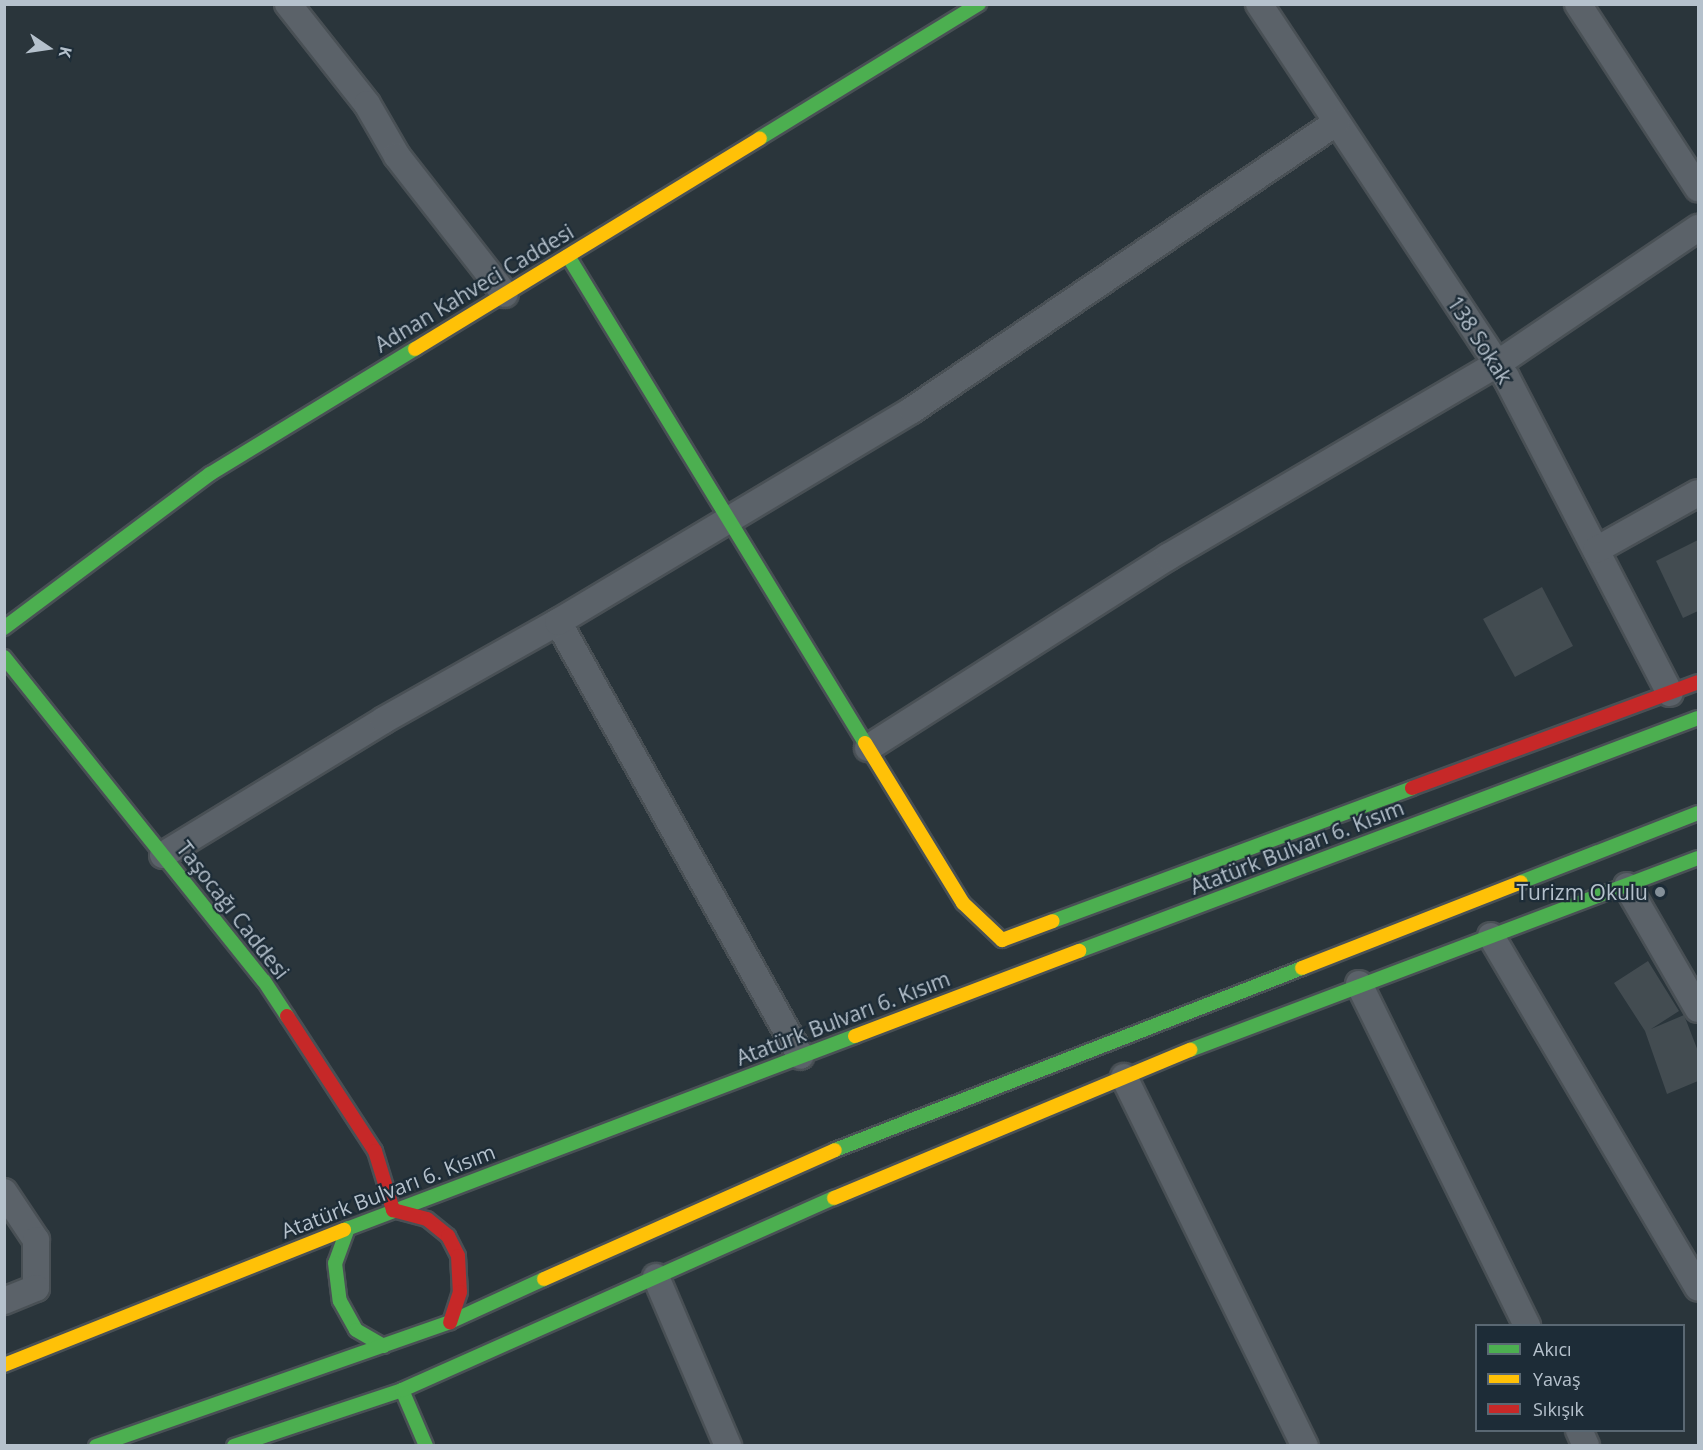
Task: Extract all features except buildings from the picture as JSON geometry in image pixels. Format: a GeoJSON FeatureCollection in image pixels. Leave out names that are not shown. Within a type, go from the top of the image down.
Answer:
{"type":"FeatureCollection","features":[{"type":"Feature","properties":{"kind":"main road","name":"Adnan Kahveci Caddesi"},"geometry":{"type":"LineString","coordinates":[[4,628],[210,474],[979,4]]}},
{"type":"Feature","properties":{"kind":"main road"},"geometry":{"type":"LineString","coordinates":[[568,256],[963,903],[1002,940],[1698,682]]}},
{"type":"Feature","properties":{"kind":"main road","name":"Taşocağı Caddesi"},"geometry":{"type":"LineString","coordinates":[[4,657],[264,981],[375,1151],[393,1210]]}},
{"type":"Feature","properties":{"kind":"main road","name":"Atatürk Bulvarı 6. Kısım"},"geometry":{"type":"LineString","coordinates":[[4,1365],[393,1210],[1698,718]]}},
{"type":"Feature","properties":{"kind":"main road"},"geometry":{"type":"LineString","coordinates":[[96,1446],[450,1322],[794,1166],[1698,813]]}},
{"type":"Feature","properties":{"kind":"main road"},"geometry":{"type":"LineString","coordinates":[[241,1444],[402,1390],[925,1158],[1124,1077],[1359,984],[1698,858]]}},
{"type":"Feature","properties":{"kind":"main road"},"geometry":{"type":"LineString","coordinates":[[393,1210],[427,1219],[448,1236],[458,1256],[460,1292],[450,1322]]}},
{"type":"Feature","properties":{"kind":"main road"},"geometry":{"type":"LineString","coordinates":[[348,1228],[335,1263],[340,1301],[356,1330],[384,1346]]}},
{"type":"Feature","properties":{"kind":"main road"},"geometry":{"type":"LineString","coordinates":[[402,1390],[426,1446]]}},
{"type":"Feature","properties":{"kind":"street"},"geometry":{"type":"LineString","coordinates":[[288,4],[367,104],[397,156],[505,294]]}},
{"type":"Feature","properties":{"kind":"street","name":"138 Sokak"},"geometry":{"type":"LineString","coordinates":[[1259,4],[1497,364],[1670,693]]}},
{"type":"Feature","properties":{"kind":"street"},"geometry":{"type":"LineString","coordinates":[[1578,4],[1698,188]]}},
{"type":"Feature","properties":{"kind":"street"},"geometry":{"type":"LineString","coordinates":[[163,855],[384,720],[558,622],[912,410],[1337,122]]}},
{"type":"Feature","properties":{"kind":"street"},"geometry":{"type":"LineString","coordinates":[[868,748],[1168,557],[1497,364],[1698,228]]}},
{"type":"Feature","properties":{"kind":"street"},"geometry":{"type":"LineString","coordinates":[[1596,550],[1698,493]]}},
{"type":"Feature","properties":{"kind":"street"},"geometry":{"type":"LineString","coordinates":[[558,622],[801,1056]]}},
{"type":"Feature","properties":{"kind":"street"},"geometry":{"type":"LineString","coordinates":[[1627,886],[1698,1009]]}},
{"type":"Feature","properties":{"kind":"street"},"geometry":{"type":"LineString","coordinates":[[1491,936],[1698,1288]]}},
{"type":"Feature","properties":{"kind":"street"},"geometry":{"type":"LineString","coordinates":[[1359,984],[1526,1324]]}},
{"type":"Feature","properties":{"kind":"street"},"geometry":{"type":"LineString","coordinates":[[1124,1077],[1305,1446]]}},
{"type":"Feature","properties":{"kind":"street"},"geometry":{"type":"LineString","coordinates":[[4,1192],[36,1240],[36,1288],[4,1301]]}},
{"type":"Feature","properties":{"kind":"street"},"geometry":{"type":"LineString","coordinates":[[656,1277],[728,1446]]}},
{"type":"Feature","properties":{"kind":"street"},"geometry":{"type":"LineString","coordinates":[[1579,1432],[1586,1446]]}},
{"type":"Feature","properties":{"kind":"traffic: fast"},"geometry":{"type":"LineString","coordinates":[[760,138],[979,4]]}},
{"type":"Feature","properties":{"kind":"traffic: fast"},"geometry":{"type":"LineString","coordinates":[[568,256],[865,743]]}},
{"type":"Feature","properties":{"kind":"traffic: fast"},"geometry":{"type":"LineString","coordinates":[[4,628],[210,474],[415,349]]}},
{"type":"Feature","properties":{"kind":"traffic: fast"},"geometry":{"type":"LineString","coordinates":[[4,657],[264,981],[287,1016]]}},
{"type":"Feature","properties":{"kind":"traffic: fast"},"geometry":{"type":"LineString","coordinates":[[1079,951],[1698,718]]}},
{"type":"Feature","properties":{"kind":"traffic: fast"},"geometry":{"type":"LineString","coordinates":[[1053,921],[1412,788]]}},
{"type":"Feature","properties":{"kind":"traffic: fast"},"geometry":{"type":"LineString","coordinates":[[1521,882],[1698,813]]}},
{"type":"Feature","properties":{"kind":"traffic: fast"},"geometry":{"type":"LineString","coordinates":[[1190,1050],[1698,858]]}},
{"type":"Feature","properties":{"kind":"traffic: fast"},"geometry":{"type":"LineString","coordinates":[[835,1150],[1302,968]]}},
{"type":"Feature","properties":{"kind":"traffic: fast"},"geometry":{"type":"LineString","coordinates":[[344,1230],[855,1036]]}},
{"type":"Feature","properties":{"kind":"traffic: fast"},"geometry":{"type":"LineString","coordinates":[[234,1446],[402,1390],[834,1198]]}},
{"type":"Feature","properties":{"kind":"traffic: fast"},"geometry":{"type":"LineString","coordinates":[[348,1228],[335,1263],[340,1301],[356,1330],[384,1346]]}},
{"type":"Feature","properties":{"kind":"traffic: fast"},"geometry":{"type":"LineString","coordinates":[[96,1446],[450,1322],[544,1279]]}},
{"type":"Feature","properties":{"kind":"traffic: fast"},"geometry":{"type":"LineString","coordinates":[[402,1390],[426,1446]]}},
{"type":"Feature","properties":{"kind":"traffic: slow"},"geometry":{"type":"LineString","coordinates":[[415,349],[760,138]]}},
{"type":"Feature","properties":{"kind":"traffic: slow"},"geometry":{"type":"LineString","coordinates":[[865,743],[963,903],[1002,940],[1053,921]]}},
{"type":"Feature","properties":{"kind":"traffic: slow"},"geometry":{"type":"LineString","coordinates":[[1302,968],[1521,882]]}},
{"type":"Feature","properties":{"kind":"traffic: slow"},"geometry":{"type":"LineString","coordinates":[[855,1036],[1079,951]]}},
{"type":"Feature","properties":{"kind":"traffic: slow"},"geometry":{"type":"LineString","coordinates":[[834,1198],[1190,1050]]}},
{"type":"Feature","properties":{"kind":"traffic: slow"},"geometry":{"type":"LineString","coordinates":[[544,1279],[835,1150]]}},
{"type":"Feature","properties":{"kind":"traffic: slow"},"geometry":{"type":"LineString","coordinates":[[4,1365],[344,1230]]}},
{"type":"Feature","properties":{"kind":"traffic: jam"},"geometry":{"type":"LineString","coordinates":[[1412,788],[1698,682]]}},
{"type":"Feature","properties":{"kind":"traffic: jam"},"geometry":{"type":"LineString","coordinates":[[287,1016],[375,1151],[393,1210]]}},
{"type":"Feature","properties":{"kind":"traffic: jam"},"geometry":{"type":"LineString","coordinates":[[393,1210],[427,1219],[448,1236],[458,1256],[460,1292],[450,1322]]}},
{"type":"Feature","properties":{"kind":"place","name":"Turizm Okulu"},"geometry":{"type":"Point","coordinates":[1660,892]}}]}
